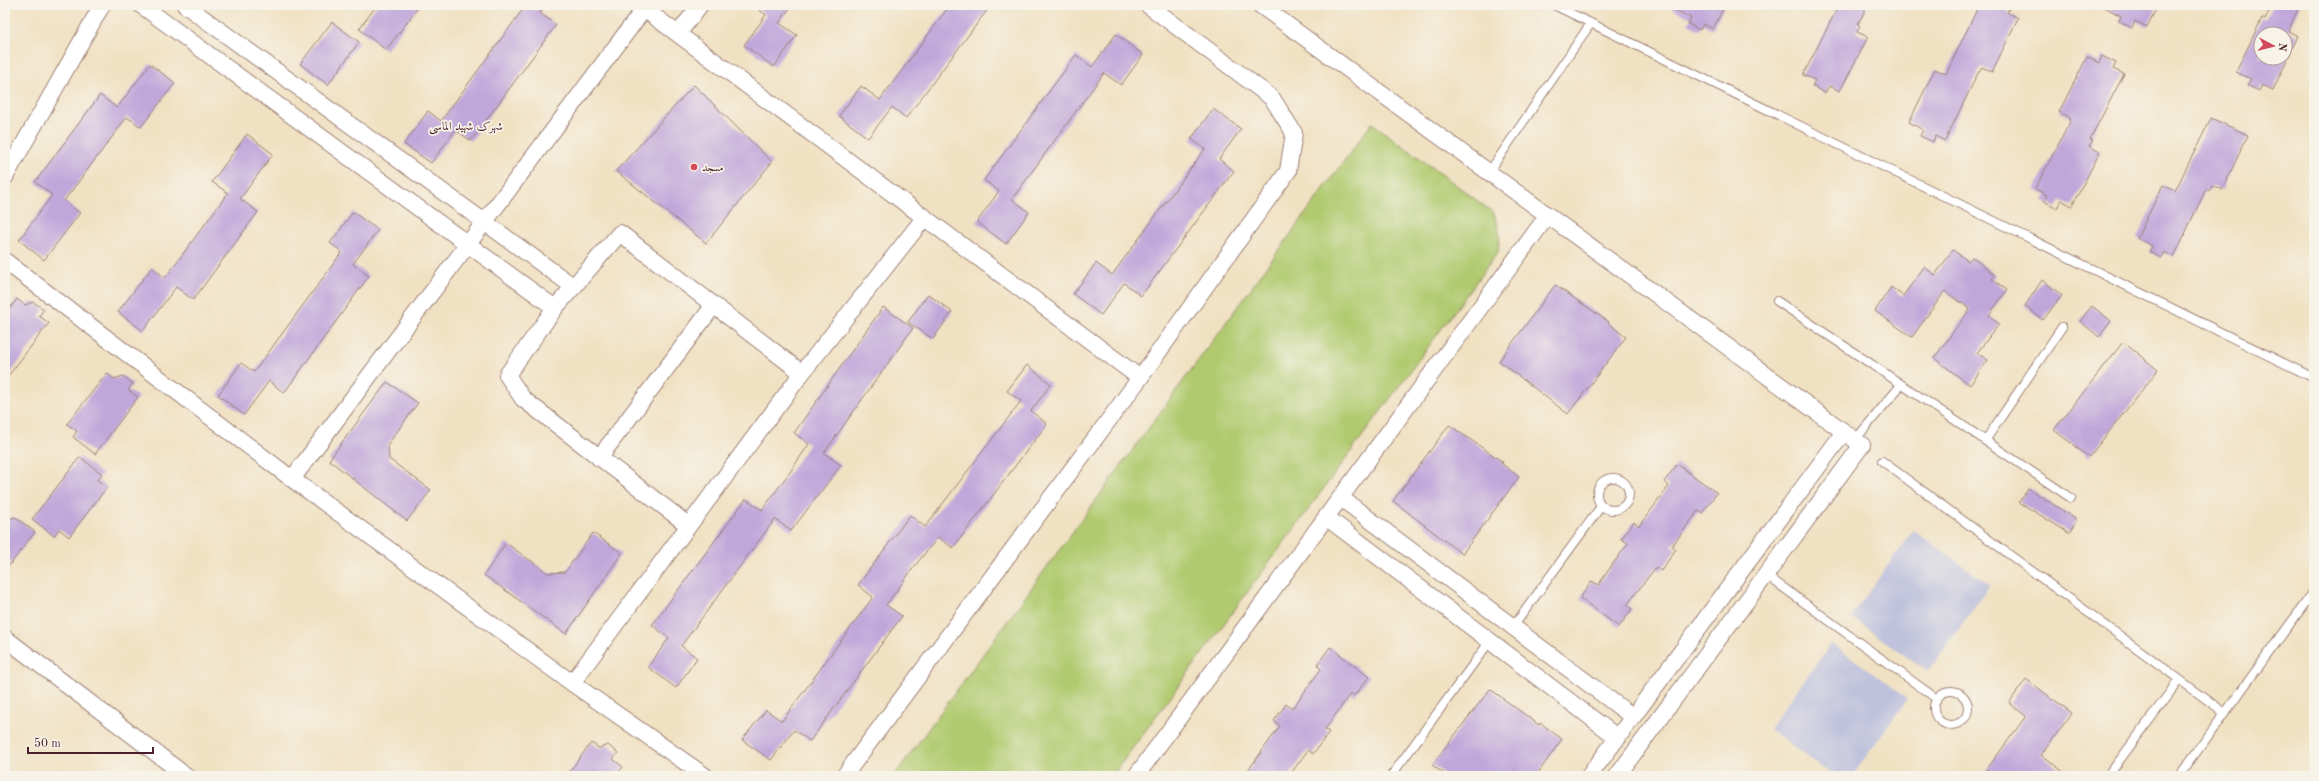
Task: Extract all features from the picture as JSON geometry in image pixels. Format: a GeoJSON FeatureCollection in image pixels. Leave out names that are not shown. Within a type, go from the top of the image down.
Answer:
{"type":"FeatureCollection","features":[{"type":"Feature","properties":{"kind":"street"},"geometry":{"type":"LineString","coordinates":[[5,177],[102,5]]}},
{"type":"Feature","properties":{"kind":"street"},"geometry":{"type":"LineString","coordinates":[[141,5],[555,308]]}},
{"type":"Feature","properties":{"kind":"street"},"geometry":{"type":"LineString","coordinates":[[185,5],[574,287]]}},
{"type":"Feature","properties":{"kind":"street"},"geometry":{"type":"LineString","coordinates":[[678,34],[700,5]]}},
{"type":"Feature","properties":{"kind":"street"},"geometry":{"type":"LineString","coordinates":[[844,776],[1140,378],[1288,171],[1294,133],[1272,98],[1148,5]]}},
{"type":"Feature","properties":{"kind":"street"},"geometry":{"type":"LineString","coordinates":[[1260,5],[1854,439]]}},
{"type":"Feature","properties":{"kind":"street"},"geometry":{"type":"LineString","coordinates":[[292,479],[642,7],[1140,378]]}},
{"type":"Feature","properties":{"kind":"street"},"geometry":{"type":"LineString","coordinates":[[1136,776],[1548,215]]}},
{"type":"Feature","properties":{"kind":"street"},"geometry":{"type":"LineString","coordinates":[[572,683],[802,373],[925,217]]}},
{"type":"Feature","properties":{"kind":"street"},"geometry":{"type":"LineString","coordinates":[[688,525],[523,399],[507,374],[555,308],[620,233],[802,373]]}},
{"type":"Feature","properties":{"kind":"street"},"geometry":{"type":"LineString","coordinates":[[5,261],[292,479],[572,683],[705,776]]}},
{"type":"Feature","properties":{"kind":"street"},"geometry":{"type":"LineString","coordinates":[[599,458],[714,305]]}},
{"type":"Feature","properties":{"kind":"street"},"geometry":{"type":"LineString","coordinates":[[1617,776],[1766,575],[1854,439]]}},
{"type":"Feature","properties":{"kind":"street"},"geometry":{"type":"LineString","coordinates":[[1589,776],[1633,717],[1854,439]]}},
{"type":"Feature","properties":{"kind":"street"},"geometry":{"type":"LineString","coordinates":[[1340,498],[1633,717]]}},
{"type":"Feature","properties":{"kind":"street"},"geometry":{"type":"LineString","coordinates":[[1326,517],[1618,738]]}},
{"type":"Feature","properties":{"kind":"street"},"geometry":{"type":"LineString","coordinates":[[5,638],[186,776]]}},
{"type":"Feature","properties":{"kind":"lane"},"geometry":{"type":"LineString","coordinates":[[1554,5],[2314,378]]}},
{"type":"Feature","properties":{"kind":"lane"},"geometry":{"type":"LineString","coordinates":[[1489,172],[1591,23]]}},
{"type":"Feature","properties":{"kind":"lane"},"geometry":{"type":"LineString","coordinates":[[1777,302],[2071,498]]}},
{"type":"Feature","properties":{"kind":"lane"},"geometry":{"type":"LineString","coordinates":[[1985,441],[2062,327]]}},
{"type":"Feature","properties":{"kind":"lane"},"geometry":{"type":"LineString","coordinates":[[1854,439],[1901,385]]}},
{"type":"Feature","properties":{"kind":"lane"},"geometry":{"type":"LineString","coordinates":[[1882,461],[2225,714]]}},
{"type":"Feature","properties":{"kind":"lane"},"geometry":{"type":"LineString","coordinates":[[1513,627],[1602,505]]}},
{"type":"Feature","properties":{"kind":"lane"},"geometry":{"type":"LineString","coordinates":[[1766,575],[1936,699]]}},
{"type":"Feature","properties":{"kind":"lane"},"geometry":{"type":"LineString","coordinates":[[2179,776],[2314,591]]}},
{"type":"Feature","properties":{"kind":"lane"},"geometry":{"type":"LineString","coordinates":[[1391,776],[1490,641]]}},
{"type":"Feature","properties":{"kind":"lane"},"geometry":{"type":"LineString","coordinates":[[2108,776],[2179,680]]}},
{"type":"Feature","properties":{"kind":"lane"},"geometry":{"type":"LineString","coordinates":[[1951,691],[1961,695],[1967,704],[1966,715],[1958,723],[1953,725],[1942,723],[1938,720],[1934,710],[1936,699],[1945,692],[1951,691]]}},
{"type":"Feature","properties":{"kind":"shaded area"},"geometry":{"type":"Polygon","coordinates":[[[1913,530],[1990,585],[1928,672],[1851,617],[1913,530]]]}},
{"type":"Feature","properties":{"kind":"shaded area"},"geometry":{"type":"Polygon","coordinates":[[[1831,643],[1908,698],[1852,776],[1834,776],[1769,729],[1831,643]]]}},
{"type":"Feature","properties":{"kind":"green space"},"geometry":{"type":"Polygon","coordinates":[[[1372,123],[1494,213],[1500,235],[1498,252],[1112,776],[894,776],[1372,123]]]}},
{"type":"Feature","properties":{"kind":"building"},"geometry":{"type":"Polygon","coordinates":[[[377,5],[420,5],[386,50],[359,29],[377,5]]]}},
{"type":"Feature","properties":{"kind":"building"},"geometry":{"type":"Polygon","coordinates":[[[526,5],[545,5],[540,13],[556,25],[471,141],[456,130],[431,163],[404,144],[428,111],[441,121],[526,5]]]}},
{"type":"Feature","properties":{"kind":"building"},"geometry":{"type":"Polygon","coordinates":[[[753,5],[792,5],[779,23],[797,35],[774,67],[744,45],[766,15],[753,5]]]}},
{"type":"Feature","properties":{"kind":"building"},"geometry":{"type":"Polygon","coordinates":[[[950,5],[991,5],[906,118],[892,107],[868,138],[839,116],[861,86],[880,100],[950,5]]]}},
{"type":"Feature","properties":{"kind":"building"},"geometry":{"type":"Polygon","coordinates":[[[1665,5],[1725,5],[1713,29],[1703,24],[1700,30],[1688,24],[1691,18],[1665,5]]]}},
{"type":"Feature","properties":{"kind":"building"},"geometry":{"type":"Polygon","coordinates":[[[1839,5],[1868,5],[1858,24],[1860,26],[1857,32],[1868,37],[1840,91],[1829,86],[1825,93],[1812,86],[1815,80],[1803,75],[1839,5]]]}},
{"type":"Feature","properties":{"kind":"building"},"geometry":{"type":"Polygon","coordinates":[[[1979,5],[2011,5],[2007,12],[2018,18],[1992,72],[1982,67],[1978,73],[1945,141],[1935,136],[1933,142],[1920,136],[1923,130],[1909,122],[1935,69],[1946,74],[1979,5]]]}},
{"type":"Feature","properties":{"kind":"building"},"geometry":{"type":"Polygon","coordinates":[[[2101,5],[2158,5],[2147,27],[2135,21],[2132,28],[2119,21],[2121,16],[2101,5]]]}},
{"type":"Feature","properties":{"kind":"building"},"geometry":{"type":"Polygon","coordinates":[[[2272,5],[2300,5],[2290,26],[2258,26],[2262,18],[2265,20],[2272,5]]]}},
{"type":"Feature","properties":{"kind":"building"},"geometry":{"type":"Polygon","coordinates":[[[332,22],[359,42],[328,85],[300,64],[332,22]]]}},
{"type":"Feature","properties":{"kind":"building"},"geometry":{"type":"Polygon","coordinates":[[[1116,34],[1143,55],[1121,85],[1104,73],[1012,199],[1029,212],[1006,244],[977,222],[999,191],[984,180],[1076,55],[1092,67],[1116,34]]]}},
{"type":"Feature","properties":{"kind":"building"},"geometry":{"type":"Polygon","coordinates":[[[2293,34],[2298,36],[2293,47],[2293,34]]]}},
{"type":"Feature","properties":{"kind":"building"},"geometry":{"type":"Polygon","coordinates":[[[2253,37],[2253,66],[2284,66],[2273,90],[2262,85],[2259,91],[2247,85],[2251,79],[2236,72],[2253,37]]]}},
{"type":"Feature","properties":{"kind":"building"},"geometry":{"type":"Polygon","coordinates":[[[2102,56],[2116,63],[2113,69],[2124,74],[2090,139],[2093,140],[2089,146],[2100,152],[2072,206],[2061,200],[2057,208],[2044,201],[2047,195],[2035,189],[2071,118],[2059,112],[2087,57],[2099,63],[2102,56]]]}},
{"type":"Feature","properties":{"kind":"building"},"geometry":{"type":"Polygon","coordinates":[[[150,64],[175,83],[141,127],[127,117],[64,201],[80,213],[44,260],[19,240],[52,195],[35,182],[100,95],[117,108],[150,64]]]}},
{"type":"Feature","properties":{"kind":"building","name":"مسجد"},"geometry":{"type":"Polygon","coordinates":[[[694,85],[772,162],[706,243],[616,171],[694,85]]]}},
{"type":"Feature","properties":{"kind":"building"},"geometry":{"type":"Polygon","coordinates":[[[1213,109],[1241,129],[1219,159],[1234,171],[1141,296],[1124,283],[1101,315],[1073,294],[1096,263],[1112,275],[1205,149],[1191,139],[1213,109]]]}},
{"type":"Feature","properties":{"kind":"building"},"geometry":{"type":"Polygon","coordinates":[[[2211,118],[2248,135],[2222,190],[2212,185],[2209,191],[2206,189],[2174,257],[2164,252],[2161,258],[2149,252],[2152,246],[2137,238],[2163,185],[2175,191],[2211,118]]]}},
{"type":"Feature","properties":{"kind":"building"},"geometry":{"type":"Polygon","coordinates":[[[247,134],[273,154],[240,199],[258,212],[193,300],[176,287],[143,331],[118,312],[152,267],[165,278],[228,193],[212,182],[247,134]]]}},
{"type":"Feature","properties":{"kind":"building"},"geometry":{"type":"Polygon","coordinates":[[[353,212],[378,230],[353,264],[369,276],[284,393],[269,381],[244,415],[218,395],[241,363],[254,372],[342,252],[330,243],[353,212]]]}},
{"type":"Feature","properties":{"kind":"building"},"geometry":{"type":"Polygon","coordinates":[[[1953,250],[1968,261],[1972,257],[1995,275],[1992,279],[2007,290],[1989,315],[1999,324],[1977,353],[1988,360],[1970,385],[1934,358],[1970,309],[1945,291],[1912,337],[1875,311],[1891,287],[1903,296],[1924,267],[1935,275],[1953,250]]]}},
{"type":"Feature","properties":{"kind":"building"},"geometry":{"type":"Polygon","coordinates":[[[2042,280],[2062,295],[2043,320],[2025,306],[2042,280]]]}},
{"type":"Feature","properties":{"kind":"building"},"geometry":{"type":"Polygon","coordinates":[[[1555,285],[1609,322],[1608,323],[1626,337],[1568,414],[1499,361],[1555,285]]]}},
{"type":"Feature","properties":{"kind":"building"},"geometry":{"type":"Polygon","coordinates":[[[928,294],[952,312],[933,339],[908,322],[928,294]]]}},
{"type":"Feature","properties":{"kind":"building"},"geometry":{"type":"Polygon","coordinates":[[[17,299],[25,305],[33,302],[44,309],[39,316],[49,323],[5,380],[5,315],[17,299]]]}},
{"type":"Feature","properties":{"kind":"building"},"geometry":{"type":"Polygon","coordinates":[[[2092,306],[2111,321],[2099,337],[2080,321],[2092,306]]]}},
{"type":"Feature","properties":{"kind":"building"},"geometry":{"type":"Polygon","coordinates":[[[883,307],[913,328],[824,453],[841,465],[791,531],[775,519],[681,646],[697,658],[676,688],[648,667],[669,638],[652,625],[746,499],[762,510],[790,472],[809,444],[794,433],[883,307]]]}},
{"type":"Feature","properties":{"kind":"building"},"geometry":{"type":"Polygon","coordinates":[[[2123,342],[2158,370],[2089,457],[2054,430],[2123,342]]]}},
{"type":"Feature","properties":{"kind":"building"},"geometry":{"type":"Polygon","coordinates":[[[1027,365],[1051,384],[1031,411],[1047,424],[953,548],[938,537],[914,567],[886,605],[902,616],[810,741],[794,730],[771,760],[742,740],[766,710],[782,721],[873,597],[858,585],[910,515],[925,527],[1021,401],[1007,391],[1027,365]]]}},
{"type":"Feature","properties":{"kind":"building"},"geometry":{"type":"Polygon","coordinates":[[[107,373],[114,379],[123,376],[133,384],[128,390],[138,397],[95,454],[73,437],[77,431],[67,424],[107,373]]]}},
{"type":"Feature","properties":{"kind":"building"},"geometry":{"type":"Polygon","coordinates":[[[387,382],[418,403],[388,444],[389,459],[431,490],[407,521],[329,460],[387,382]]]}},
{"type":"Feature","properties":{"kind":"building"},"geometry":{"type":"Polygon","coordinates":[[[1449,425],[1503,462],[1501,463],[1519,477],[1462,554],[1393,501],[1449,425]]]}},
{"type":"Feature","properties":{"kind":"building"},"geometry":{"type":"Polygon","coordinates":[[[80,457],[102,474],[97,480],[107,487],[69,537],[59,529],[54,536],[32,519],[80,457]]]}},
{"type":"Feature","properties":{"kind":"building"},"geometry":{"type":"Polygon","coordinates":[[[1677,464],[1717,493],[1702,513],[1698,511],[1672,546],[1676,549],[1661,571],[1656,567],[1627,605],[1632,609],[1619,627],[1580,598],[1592,581],[1598,585],[1628,543],[1621,539],[1634,522],[1639,526],[1669,486],[1664,482],[1677,464]]]}},
{"type":"Feature","properties":{"kind":"building"},"geometry":{"type":"Polygon","coordinates":[[[2028,488],[2077,520],[2069,533],[2019,502],[2028,488]]]}},
{"type":"Feature","properties":{"kind":"building"},"geometry":{"type":"Polygon","coordinates":[[[15,517],[35,532],[5,571],[5,520],[15,517]]]}},
{"type":"Feature","properties":{"kind":"building"},"geometry":{"type":"Polygon","coordinates":[[[593,533],[622,553],[566,634],[484,575],[506,543],[548,573],[565,572],[593,533]]]}},
{"type":"Feature","properties":{"kind":"building"},"geometry":{"type":"Polygon","coordinates":[[[1330,647],[1369,677],[1354,696],[1351,693],[1325,729],[1329,732],[1313,754],[1308,750],[1289,776],[1244,776],[1280,726],[1274,721],[1286,704],[1292,709],[1321,669],[1317,665],[1330,647]]]}},
{"type":"Feature","properties":{"kind":"building"},"geometry":{"type":"Polygon","coordinates":[[[2026,679],[2072,713],[2041,755],[2069,776],[1982,776],[2026,716],[2009,703],[2026,679]]]}},
{"type":"Feature","properties":{"kind":"building"},"geometry":{"type":"Polygon","coordinates":[[[1490,689],[1539,725],[1540,723],[1562,739],[1536,776],[1447,776],[1432,765],[1490,689]]]}},
{"type":"Feature","properties":{"kind":"building"},"geometry":{"type":"Polygon","coordinates":[[[591,743],[599,748],[608,745],[618,753],[613,759],[623,767],[616,776],[566,776],[591,743]]]}},
{"type":"Feature","properties":{"kind":"place","name":"مسجد"},"geometry":{"type":"Point","coordinates":[694,167]}},
{"type":"Feature","properties":{"kind":"district","name":"شهرک شهید الماسی"},"geometry":{"type":"Point","coordinates":[466,126]}}]}
